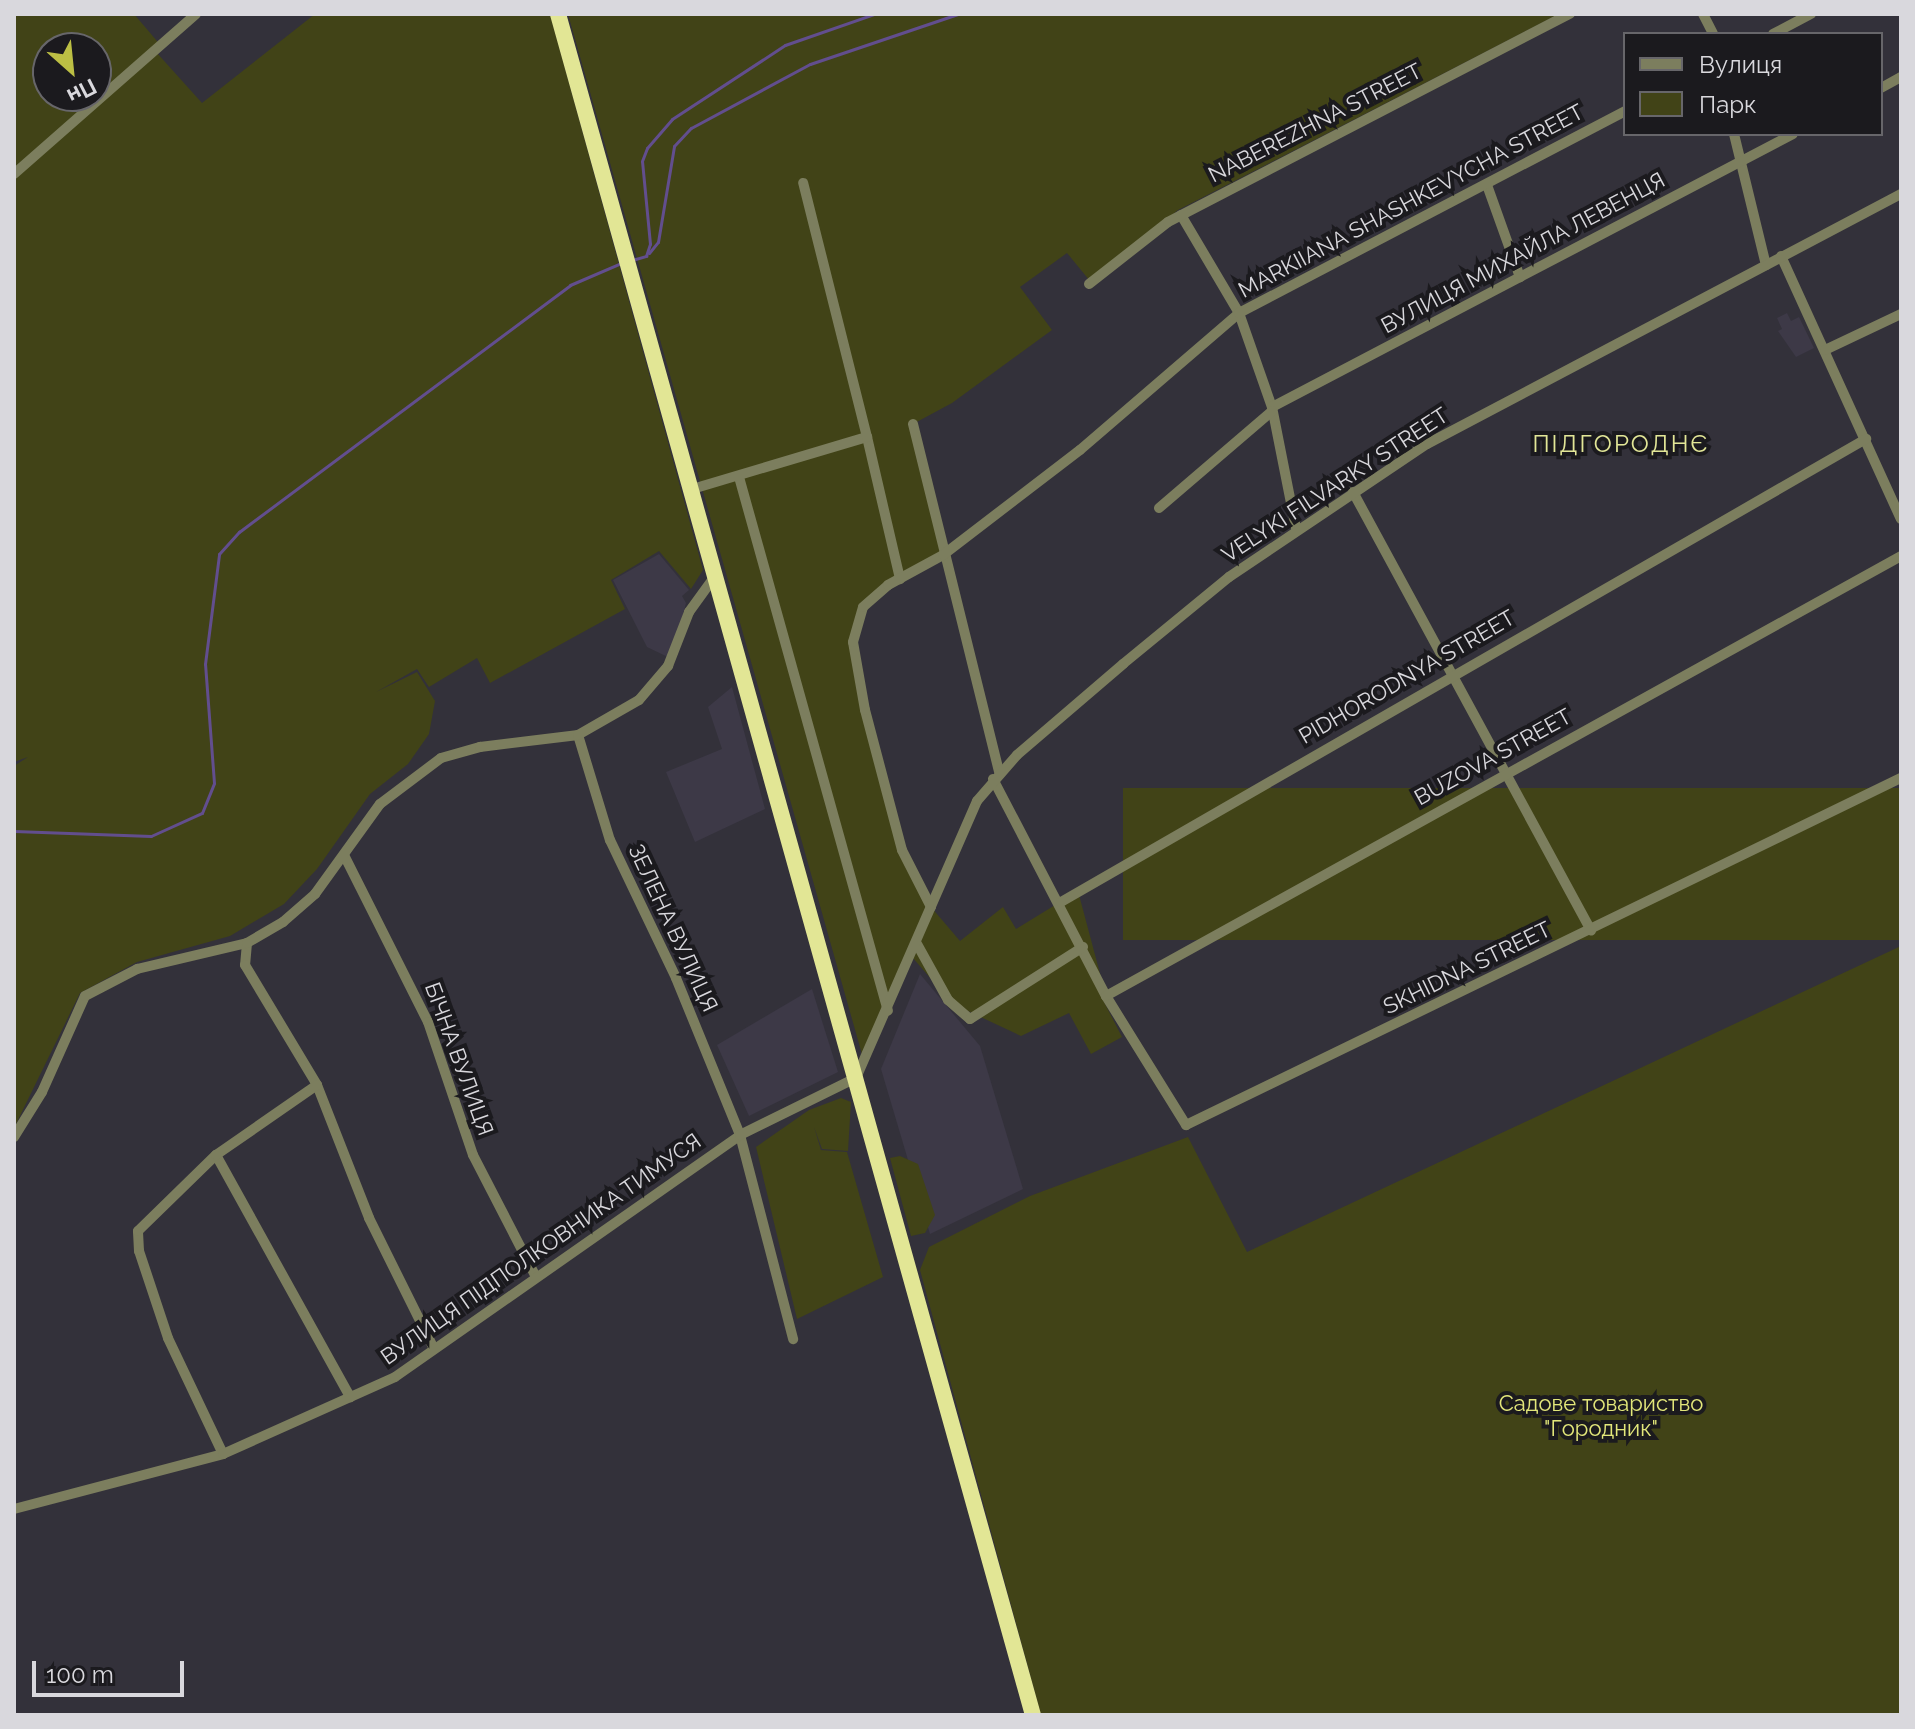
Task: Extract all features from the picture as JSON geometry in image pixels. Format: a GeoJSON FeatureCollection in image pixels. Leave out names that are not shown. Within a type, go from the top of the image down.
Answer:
{"type":"FeatureCollection","features":[{"type":"Feature","properties":{"kind":"highway"},"geometry":{"type":"LineString","coordinates":[[558,14],[1033,1715]]}},
{"type":"Feature","properties":{"kind":"street"},"geometry":{"type":"LineString","coordinates":[[14,174],[196,14]]}},
{"type":"Feature","properties":{"kind":"street","name":"NABEREZHNA STREET"},"geometry":{"type":"LineString","coordinates":[[1089,284],[1181,215],[1570,14]]}},
{"type":"Feature","properties":{"kind":"street"},"geometry":{"type":"LineString","coordinates":[[1703,14],[1712,32]]}},
{"type":"Feature","properties":{"kind":"street"},"geometry":{"type":"LineString","coordinates":[[1777,32],[1811,14]]}},
{"type":"Feature","properties":{"kind":"street"},"geometry":{"type":"LineString","coordinates":[[1883,87],[1901,77]]}},
{"type":"Feature","properties":{"kind":"street","name":"MARKIIANA SHASHKEVYCHA STREET"},"geometry":{"type":"LineString","coordinates":[[931,907],[902,850],[853,642],[863,607],[900,579],[943,555],[1080,450],[1239,313],[1623,112]]}},
{"type":"Feature","properties":{"kind":"street"},"geometry":{"type":"LineString","coordinates":[[1735,136],[1766,265]]}},
{"type":"Feature","properties":{"kind":"street","name":"ВУЛИЦЯ МИХАЙЛА ЛЕВЕНЦЯ"},"geometry":{"type":"LineString","coordinates":[[1159,508],[1272,409],[1789,136]]}},
{"type":"Feature","properties":{"kind":"street"},"geometry":{"type":"LineString","coordinates":[[803,183],[900,579]]}},
{"type":"Feature","properties":{"kind":"street"},"geometry":{"type":"LineString","coordinates":[[1487,185],[1520,277]]}},
{"type":"Feature","properties":{"kind":"street","name":"VELYKI FILVARKY STREET"},"geometry":{"type":"LineString","coordinates":[[856,1078],[917,944],[969,816],[996,776],[1229,577],[1296,528],[1427,444],[1901,194]]}},
{"type":"Feature","properties":{"kind":"street"},"geometry":{"type":"LineString","coordinates":[[1181,215],[1239,313],[1272,409],[1296,528]]}},
{"type":"Feature","properties":{"kind":"street"},"geometry":{"type":"LineString","coordinates":[[1781,256],[1901,519]]}},
{"type":"Feature","properties":{"kind":"street"},"geometry":{"type":"LineString","coordinates":[[1825,350],[1901,314]]}},
{"type":"Feature","properties":{"kind":"street"},"geometry":{"type":"LineString","coordinates":[[913,424],[996,776],[1106,996]]}},
{"type":"Feature","properties":{"kind":"street"},"geometry":{"type":"LineString","coordinates":[[689,490],[867,437]]}},
{"type":"Feature","properties":{"kind":"street","name":"PIDHORODNYA STREET"},"geometry":{"type":"LineString","coordinates":[[1061,902],[1450,675],[1866,439]]}},
{"type":"Feature","properties":{"kind":"street"},"geometry":{"type":"LineString","coordinates":[[739,477],[888,1011]]}},
{"type":"Feature","properties":{"kind":"street"},"geometry":{"type":"LineString","coordinates":[[1353,492],[1503,774],[1591,931]]}},
{"type":"Feature","properties":{"kind":"street","name":"BUZOVA STREET"},"geometry":{"type":"LineString","coordinates":[[1106,996],[1901,556]]}},
{"type":"Feature","properties":{"kind":"street"},"geometry":{"type":"LineString","coordinates":[[14,1137],[42,1092],[85,996],[137,969],[247,943],[315,894],[380,804],[441,758],[480,747],[578,735],[654,687],[674,655],[689,612],[715,576]]}},
{"type":"Feature","properties":{"kind":"street","name":"ЗЕЛЕНА ВУЛИЦЯ"},"geometry":{"type":"LineString","coordinates":[[578,735],[610,840],[676,978],[740,1135],[793,1339]]}},
{"type":"Feature","properties":{"kind":"street","name":"SKHIDNA STREET"},"geometry":{"type":"LineString","coordinates":[[1106,996],[1186,1125],[1901,778]]}},
{"type":"Feature","properties":{"kind":"street","name":"БІЧНА ВУЛИЦЯ"},"geometry":{"type":"LineString","coordinates":[[344,855],[428,1022],[473,1155],[536,1277]]}},
{"type":"Feature","properties":{"kind":"street"},"geometry":{"type":"LineString","coordinates":[[247,943],[245,965],[317,1085],[369,1218],[434,1349]]}},
{"type":"Feature","properties":{"kind":"street"},"geometry":{"type":"LineString","coordinates":[[917,944],[948,1000],[970,1019],[1083,947]]}},
{"type":"Feature","properties":{"kind":"street","name":"ВУЛИЦЯ ПІДПОЛКОВНИКА ТИМУСЯ"},"geometry":{"type":"LineString","coordinates":[[14,1509],[223,1454],[395,1377],[740,1135],[856,1078]]}},
{"type":"Feature","properties":{"kind":"street"},"geometry":{"type":"LineString","coordinates":[[223,1454],[168,1338],[137,1239],[144,1224],[216,1155],[317,1085]]}},
{"type":"Feature","properties":{"kind":"street"},"geometry":{"type":"LineString","coordinates":[[216,1155],[350,1397]]}},
{"type":"Feature","properties":{"kind":"shaded area"},"geometry":{"type":"Polygon","coordinates":[[[1787,313],[1791,321],[1799,317],[1814,348],[1796,357],[1778,331],[1782,329],[1777,318],[1787,313]]]}},
{"type":"Feature","properties":{"kind":"shaded area"},"geometry":{"type":"Polygon","coordinates":[[[659,554],[689,590],[682,596],[686,603],[672,659],[647,647],[613,580],[659,554]]]}},
{"type":"Feature","properties":{"kind":"shaded area"},"geometry":{"type":"Polygon","coordinates":[[[732,687],[765,809],[695,842],[666,772],[722,749],[708,707],[732,687]]]}},
{"type":"Feature","properties":{"kind":"shaded area"},"geometry":{"type":"Polygon","coordinates":[[[920,974],[980,1046],[1023,1189],[930,1234],[881,1069],[920,974]]]}},
{"type":"Feature","properties":{"kind":"shaded area"},"geometry":{"type":"Polygon","coordinates":[[[812,989],[838,1072],[749,1116],[717,1045],[812,989]]]}},
{"type":"Feature","properties":{"kind":"green space"},"geometry":{"type":"Polygon","coordinates":[[[14,14],[134,14],[157,41],[157,53],[202,103],[315,14],[550,14],[703,570],[691,589],[659,551],[611,580],[625,609],[490,683],[477,658],[429,687],[417,669],[376,692],[417,672],[435,701],[429,734],[408,764],[370,794],[317,869],[284,904],[230,936],[137,962],[80,993],[14,1128],[14,766],[28,757],[14,762],[14,14]]]}},
{"type":"Feature","properties":{"kind":"green space"},"geometry":{"type":"Polygon","coordinates":[[[568,14],[1559,14],[1178,210],[1090,281],[1067,253],[1020,287],[1052,330],[952,403],[913,424],[943,555],[873,596],[853,642],[902,850],[931,907],[960,941],[1003,907],[1016,929],[1078,891],[1106,996],[1102,998],[1122,1037],[1091,1054],[1069,1013],[1021,1036],[953,1004],[912,957],[865,1065],[568,14]]]}},
{"type":"Feature","properties":{"kind":"green space"},"geometry":{"type":"Polygon","coordinates":[[[1123,788],[1901,788],[1901,940],[1123,940],[1123,788]]]}},
{"type":"Feature","properties":{"kind":"green space","name":"Садове товариство \"Городник\""},"geometry":{"type":"Polygon","coordinates":[[[1901,946],[1901,1715],[1041,1715],[920,1270],[929,1247],[1030,1196],[1188,1137],[1247,1252],[1901,946]]]}},
{"type":"Feature","properties":{"kind":"green space"},"geometry":{"type":"Polygon","coordinates":[[[841,1098],[851,1102],[848,1151],[822,1149],[814,1127],[821,1150],[847,1152],[883,1277],[797,1319],[756,1147],[809,1110],[841,1098]]]}},
{"type":"Feature","properties":{"kind":"green space"},"geometry":{"type":"Polygon","coordinates":[[[900,1156],[918,1164],[935,1215],[925,1233],[911,1236],[890,1158],[900,1156]]]}},
{"type":"Feature","properties":{"kind":"waterway"},"geometry":{"type":"LineString","coordinates":[[632,260],[646,256],[650,244],[642,161],[647,148],[672,119],[785,45],[874,14]]}},
{"type":"Feature","properties":{"kind":"waterway"},"geometry":{"type":"LineString","coordinates":[[649,253],[658,242],[674,146],[691,128],[810,64],[958,14]]}},
{"type":"Feature","properties":{"kind":"waterway"},"geometry":{"type":"LineString","coordinates":[[14,831],[151,836],[202,813],[214,783],[205,664],[219,554],[239,532],[570,285],[621,263]]}},
{"type":"Feature","properties":{"kind":"district","name":"ПІДГОРОДНЄ"},"geometry":{"type":"Point","coordinates":[1621,444]}}]}
